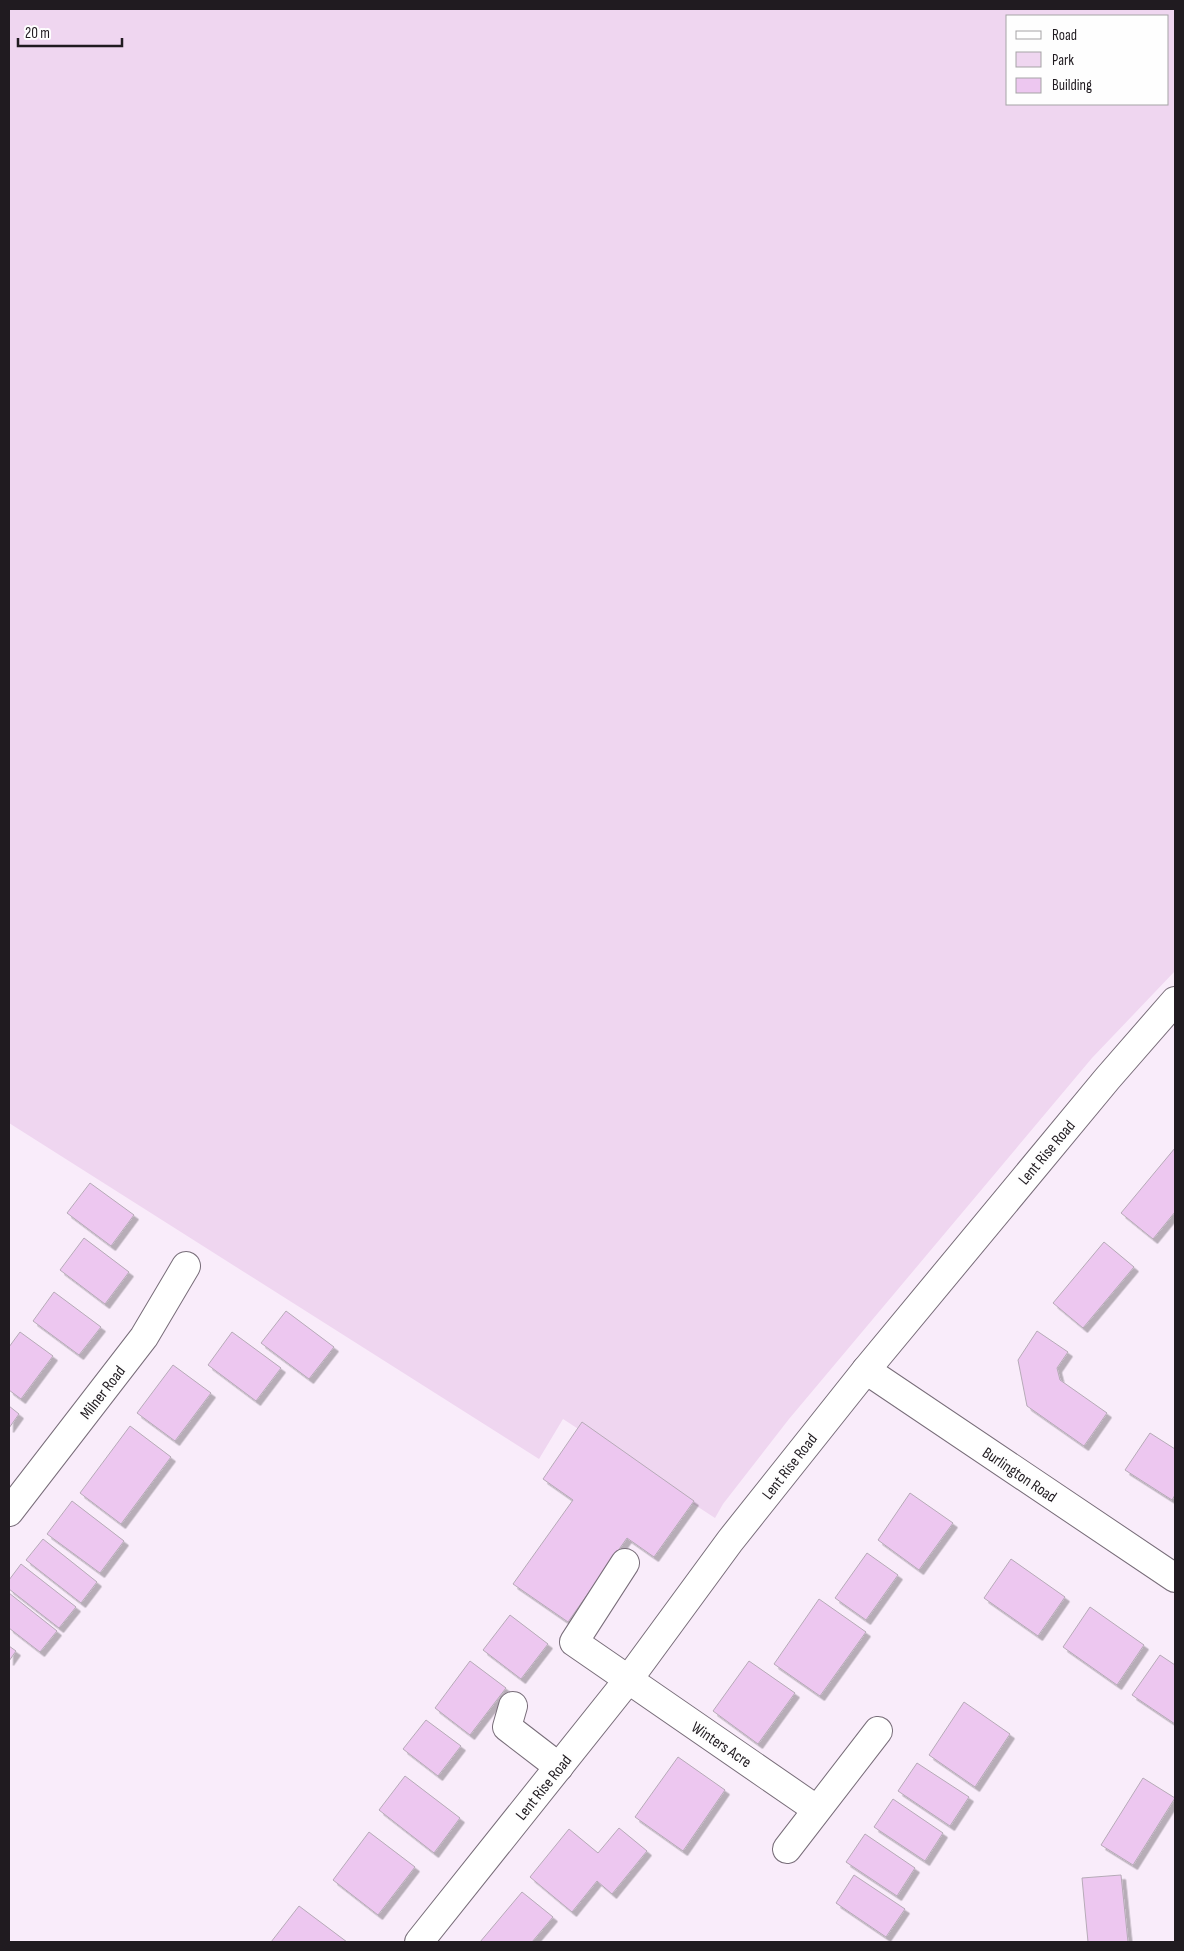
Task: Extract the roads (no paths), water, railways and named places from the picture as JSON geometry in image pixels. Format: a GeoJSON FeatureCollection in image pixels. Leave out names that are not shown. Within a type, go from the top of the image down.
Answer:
{"type":"FeatureCollection","features":[{"type":"Feature","properties":{"kind":"street","name":"Lent Rise Road"},"geometry":{"type":"LineString","coordinates":[[418,1942],[628,1680],[730,1541],[866,1370],[1107,1079],[1175,1001]]}},
{"type":"Feature","properties":{"kind":"street","name":"Milner Road"},"geometry":{"type":"LineString","coordinates":[[9,1512],[144,1337],[186,1266]]}},
{"type":"Feature","properties":{"kind":"street","name":"Burlington Road"},"geometry":{"type":"LineString","coordinates":[[866,1370],[1175,1578]]}},
{"type":"Feature","properties":{"kind":"street","name":"Winters Acre"},"geometry":{"type":"LineString","coordinates":[[625,1563],[574,1642],[816,1808]]}},
{"type":"Feature","properties":{"kind":"street"},"geometry":{"type":"LineString","coordinates":[[503,1723],[559,1767]]}},
{"type":"Feature","properties":{"kind":"street"},"geometry":{"type":"LineString","coordinates":[[787,1849],[816,1808],[878,1731]]}}]}
